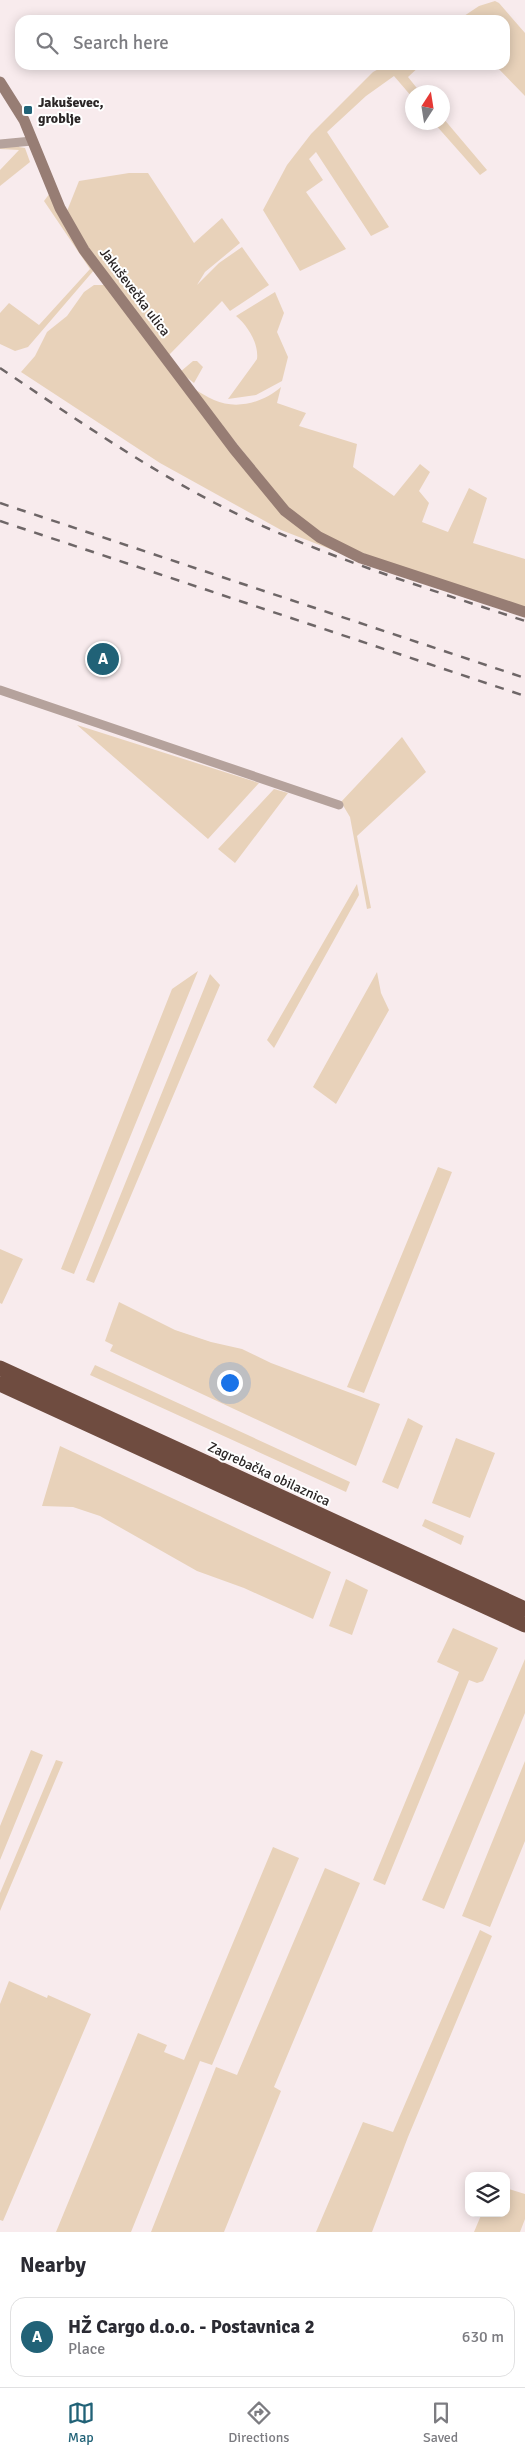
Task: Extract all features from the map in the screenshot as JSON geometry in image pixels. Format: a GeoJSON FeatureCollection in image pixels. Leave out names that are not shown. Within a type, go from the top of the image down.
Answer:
{"type":"FeatureCollection","features":[{"type":"Feature","properties":{"kind":"highway","name":"Zagrebačka obilaznica"},"geometry":{"type":"LineString","coordinates":[[0,1368],[525,1609]]}},
{"type":"Feature","properties":{"kind":"highway"},"geometry":{"type":"LineString","coordinates":[[0,1384],[525,1625]]}},
{"type":"Feature","properties":{"kind":"main road","name":"Jakuševečka ulica"},"geometry":{"type":"LineString","coordinates":[[0,82],[15,104],[60,208],[84,250],[234,449],[285,511],[331,544],[375,563],[525,612]]}},
{"type":"Feature","properties":{"kind":"street"},"geometry":{"type":"LineString","coordinates":[[0,144],[32,141]]}},
{"type":"Feature","properties":{"kind":"street"},"geometry":{"type":"LineString","coordinates":[[0,690],[339,804]]}},
{"type":"Feature","properties":{"kind":"shaded area"},"geometry":{"type":"Polygon","coordinates":[[[495,1],[509,15],[466,15],[479,6],[495,1]]]}},
{"type":"Feature","properties":{"kind":"shaded area"},"geometry":{"type":"Polygon","coordinates":[[[510,16],[525,33],[525,96],[500,70],[510,70],[510,16]]]}},
{"type":"Feature","properties":{"kind":"shaded area"},"geometry":{"type":"Polygon","coordinates":[[[377,70],[416,70],[408,77],[414,85],[405,85],[405,89],[394,76],[366,96],[327,132],[389,227],[371,236],[316,152],[309,159],[323,180],[306,192],[346,249],[300,271],[263,210],[287,165],[311,134],[373,72],[377,70]]]}},
{"type":"Feature","properties":{"kind":"shaded area"},"geometry":{"type":"Polygon","coordinates":[[[450,126],[487,170],[480,175],[440,130],[450,130],[450,126]]]}},
{"type":"Feature","properties":{"kind":"shaded area"},"geometry":{"type":"Polygon","coordinates":[[[19,145],[19,147],[25,148],[30,162],[0,186],[0,170],[19,150],[0,149],[0,147],[19,145]]]}},
{"type":"Feature","properties":{"kind":"shaded area"},"geometry":{"type":"Polygon","coordinates":[[[129,173],[148,173],[194,243],[222,218],[240,243],[205,272],[197,285],[219,263],[242,247],[269,285],[230,311],[222,301],[168,356],[94,257],[67,211],[79,181],[129,173]]]}},
{"type":"Feature","properties":{"kind":"shaded area"},"geometry":{"type":"Polygon","coordinates":[[[50,193],[95,269],[28,347],[15,351],[0,344],[0,313],[9,303],[39,325],[90,269],[44,201],[50,193]]]}},
{"type":"Feature","properties":{"kind":"shaded area"},"geometry":{"type":"Polygon","coordinates":[[[94,285],[107,285],[264,492],[348,556],[281,530],[160,463],[21,372],[35,356],[47,332],[67,316],[84,292],[94,285]]]}},
{"type":"Feature","properties":{"kind":"shaded area"},"geometry":{"type":"Polygon","coordinates":[[[275,292],[284,313],[277,332],[288,357],[282,381],[256,395],[228,399],[257,359],[254,341],[244,324],[236,316],[275,292]]]}},
{"type":"Feature","properties":{"kind":"shaded area"},"geometry":{"type":"Polygon","coordinates":[[[193,361],[197,361],[203,367],[194,383],[180,372],[193,361]]]}},
{"type":"Feature","properties":{"kind":"shaded area"},"geometry":{"type":"Polygon","coordinates":[[[281,387],[277,403],[306,413],[299,426],[357,444],[353,467],[394,496],[420,464],[430,472],[419,491],[429,503],[422,522],[448,532],[469,488],[487,498],[473,543],[525,559],[525,609],[400,568],[333,541],[289,509],[193,389],[222,403],[240,404],[258,401],[281,387]]]}},
{"type":"Feature","properties":{"kind":"shaded area"},"geometry":{"type":"Polygon","coordinates":[[[77,725],[259,783],[208,839],[77,725]]]}},
{"type":"Feature","properties":{"kind":"shaded area"},"geometry":{"type":"Polygon","coordinates":[[[402,737],[426,772],[357,836],[371,908],[367,909],[350,817],[341,802],[402,737]]]}},
{"type":"Feature","properties":{"kind":"shaded area"},"geometry":{"type":"Polygon","coordinates":[[[274,789],[288,793],[235,863],[218,849],[274,789]]]}},
{"type":"Feature","properties":{"kind":"shaded area"},"geometry":{"type":"Polygon","coordinates":[[[357,884],[359,895],[274,1048],[267,1040],[357,884]]]}},
{"type":"Feature","properties":{"kind":"shaded area"},"geometry":{"type":"Polygon","coordinates":[[[198,971],[74,1274],[61,1269],[172,989],[198,971]]]}},
{"type":"Feature","properties":{"kind":"shaded area"},"geometry":{"type":"Polygon","coordinates":[[[377,972],[381,993],[389,1010],[336,1104],[313,1087],[377,972]]]}},
{"type":"Feature","properties":{"kind":"shaded area"},"geometry":{"type":"Polygon","coordinates":[[[210,974],[220,985],[94,1283],[86,1280],[210,974]]]}},
{"type":"Feature","properties":{"kind":"shaded area"},"geometry":{"type":"Polygon","coordinates":[[[438,1167],[452,1172],[364,1393],[347,1387],[438,1167]]]}},
{"type":"Feature","properties":{"kind":"shaded area"},"geometry":{"type":"Polygon","coordinates":[[[0,1249],[23,1259],[2,1304],[0,1303],[0,1249]]]}},
{"type":"Feature","properties":{"kind":"shaded area"},"geometry":{"type":"Polygon","coordinates":[[[119,1302],[175,1330],[211,1342],[242,1349],[271,1363],[380,1404],[356,1466],[110,1351],[113,1345],[105,1341],[119,1302]]]}},
{"type":"Feature","properties":{"kind":"shaded area"},"geometry":{"type":"Polygon","coordinates":[[[95,1365],[350,1482],[346,1492],[90,1375],[95,1365]]]}},
{"type":"Feature","properties":{"kind":"shaded area"},"geometry":{"type":"Polygon","coordinates":[[[408,1418],[423,1426],[398,1489],[382,1482],[408,1418]]]}},
{"type":"Feature","properties":{"kind":"shaded area"},"geometry":{"type":"Polygon","coordinates":[[[456,1438],[495,1453],[470,1518],[432,1503],[456,1438]]]}},
{"type":"Feature","properties":{"kind":"shaded area"},"geometry":{"type":"Polygon","coordinates":[[[60,1446],[331,1572],[313,1619],[244,1588],[197,1571],[100,1516],[73,1507],[42,1506],[60,1446]]]}},
{"type":"Feature","properties":{"kind":"shaded area"},"geometry":{"type":"Polygon","coordinates":[[[425,1519],[464,1536],[461,1545],[422,1526],[425,1519]]]}},
{"type":"Feature","properties":{"kind":"shaded area"},"geometry":{"type":"Polygon","coordinates":[[[346,1579],[368,1590],[352,1635],[329,1626],[346,1579]]]}},
{"type":"Feature","properties":{"kind":"shaded area"},"geometry":{"type":"Polygon","coordinates":[[[453,1628],[498,1648],[483,1681],[477,1683],[469,1680],[385,1885],[373,1880],[459,1672],[437,1662],[453,1628]]]}},
{"type":"Feature","properties":{"kind":"shaded area"},"geometry":{"type":"Polygon","coordinates":[[[525,1659],[525,1713],[444,1909],[422,1900],[525,1659]]]}},
{"type":"Feature","properties":{"kind":"shaded area"},"geometry":{"type":"Polygon","coordinates":[[[31,1750],[43,1755],[0,1860],[0,1826],[31,1750]]]}},
{"type":"Feature","properties":{"kind":"shaded area"},"geometry":{"type":"Polygon","coordinates":[[[56,1760],[63,1762],[0,1911],[0,1893],[56,1760]]]}},
{"type":"Feature","properties":{"kind":"shaded area"},"geometry":{"type":"Polygon","coordinates":[[[525,1761],[525,1841],[490,1927],[462,1916],[525,1761]]]}},
{"type":"Feature","properties":{"kind":"shaded area"},"geometry":{"type":"Polygon","coordinates":[[[273,1847],[299,1858],[212,2065],[200,2061],[131,2232],[56,2232],[138,2033],[167,2045],[164,2052],[184,2060],[273,1847]]]}},
{"type":"Feature","properties":{"kind":"shaded area"},"geometry":{"type":"Polygon","coordinates":[[[325,1868],[360,1883],[274,2087],[281,2091],[224,2232],[151,2232],[216,2067],[237,2075],[325,1868]]]}},
{"type":"Feature","properties":{"kind":"shaded area"},"geometry":{"type":"Polygon","coordinates":[[[480,1930],[492,1936],[408,2137],[372,2232],[316,2232],[363,2122],[393,2132],[480,1930]]]}},
{"type":"Feature","properties":{"kind":"shaded area"},"geometry":{"type":"Polygon","coordinates":[[[9,1981],[47,1998],[48,1995],[91,2014],[3,2221],[0,2220],[0,2004],[9,1981]]]}},
{"type":"Feature","properties":{"kind":"shaded area"},"geometry":{"type":"Polygon","coordinates":[[[510,2189],[525,2194],[525,2219],[520,2232],[474,2232],[480,2217],[510,2217],[510,2189]]]}},
{"type":"Feature","properties":{"kind":"railway"},"geometry":{"type":"LineString","coordinates":[[0,368],[160,472],[215,503],[252,521],[329,554],[525,621]]}},
{"type":"Feature","properties":{"kind":"railway"},"geometry":{"type":"LineString","coordinates":[[0,503],[525,678]]}},
{"type":"Feature","properties":{"kind":"railway"},"geometry":{"type":"LineString","coordinates":[[0,521],[525,696]]}},
{"type":"Feature","properties":{"kind":"place","name":"Jakuševec, groblje"},"geometry":{"type":"Point","coordinates":[28,110]}},
{"type":"Feature","properties":{"kind":"place","name":"HŽ Cargo d.o.o. - Postavnica 2"},"geometry":{"type":"Point","coordinates":[103,659]}}]}
